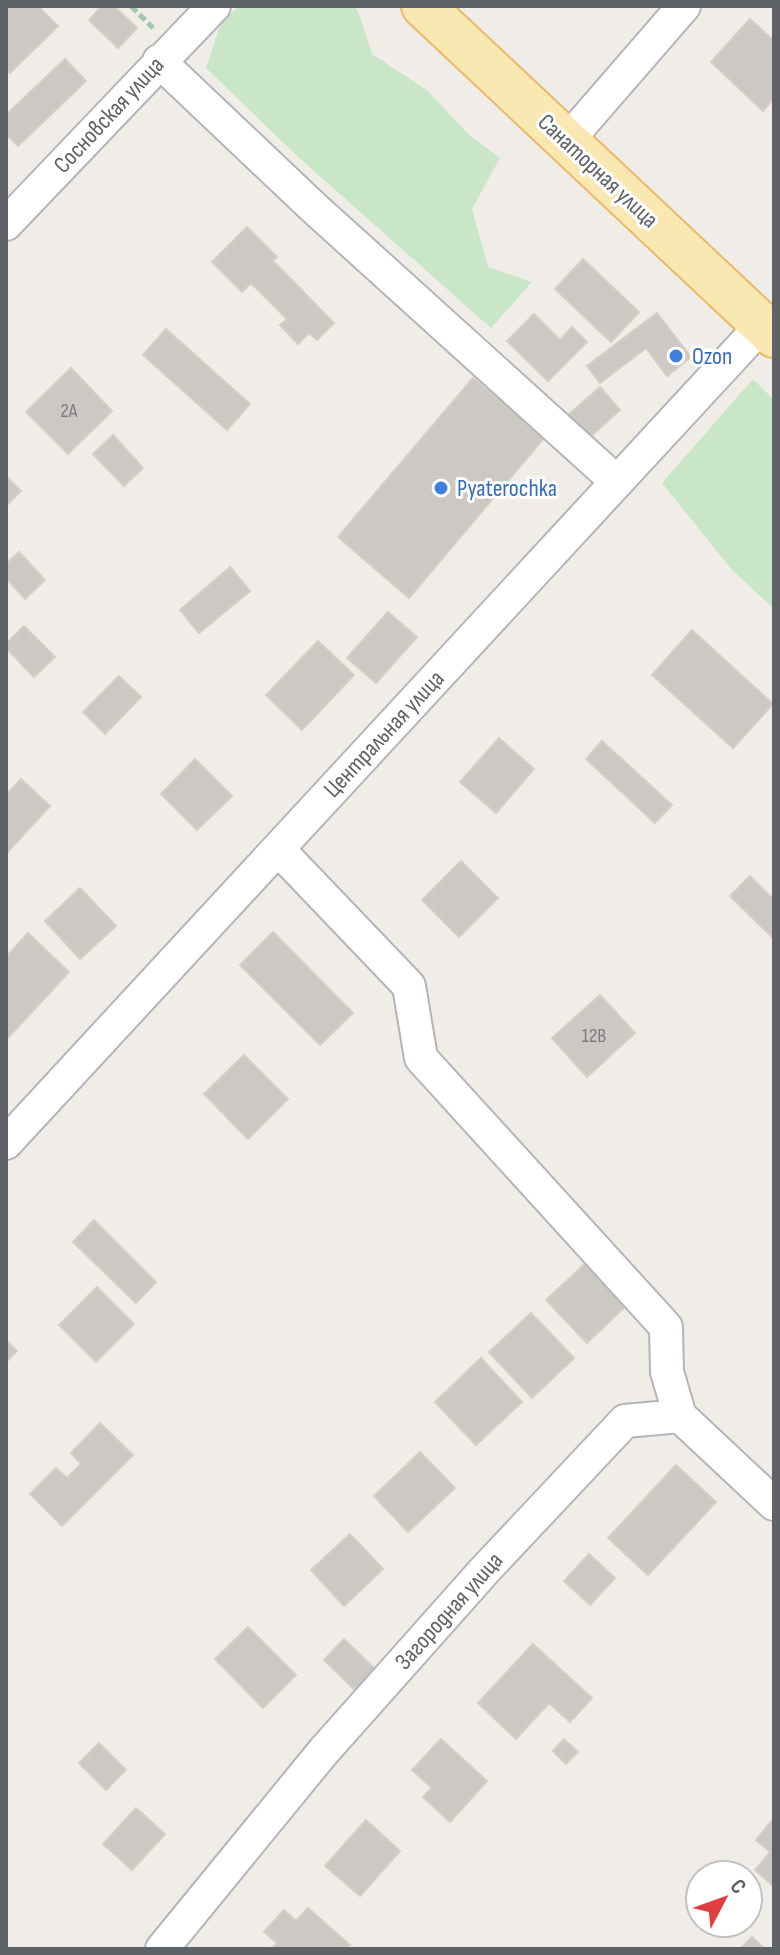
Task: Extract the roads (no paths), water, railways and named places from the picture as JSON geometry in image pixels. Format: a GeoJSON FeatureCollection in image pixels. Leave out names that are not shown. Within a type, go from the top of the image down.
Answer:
{"type":"FeatureCollection","features":[{"type":"Feature","properties":{"kind":"main road","name":"Санаторная улица"},"geometry":{"type":"LineString","coordinates":[[423,6],[768,330]]}},
{"type":"Feature","properties":{"kind":"street","name":"Сосновская улица"},"geometry":{"type":"LineString","coordinates":[[6,224],[214,6]]}},
{"type":"Feature","properties":{"kind":"street"},"geometry":{"type":"LineString","coordinates":[[567,141],[684,6]]}},
{"type":"Feature","properties":{"kind":"street"},"geometry":{"type":"LineString","coordinates":[[159,61],[312,206],[617,482]]}},
{"type":"Feature","properties":{"kind":"street","name":"Центральная улица"},"geometry":{"type":"LineString","coordinates":[[6,1143],[617,482],[768,330]]}},
{"type":"Feature","properties":{"kind":"street"},"geometry":{"type":"LineString","coordinates":[[278,849],[409,986],[421,1058],[666,1327],[667,1372],[680,1416],[774,1504]]}},
{"type":"Feature","properties":{"kind":"street","name":"Загородная улица"},"geometry":{"type":"LineString","coordinates":[[162,1949],[323,1752],[484,1571],[625,1421],[680,1416]]}},
{"type":"Feature","properties":{"kind":"place","name":"Ozon"},"geometry":{"type":"Point","coordinates":[676,356]}},
{"type":"Feature","properties":{"kind":"place","name":"Pyaterochka"},"geometry":{"type":"Point","coordinates":[441,488]}}]}
